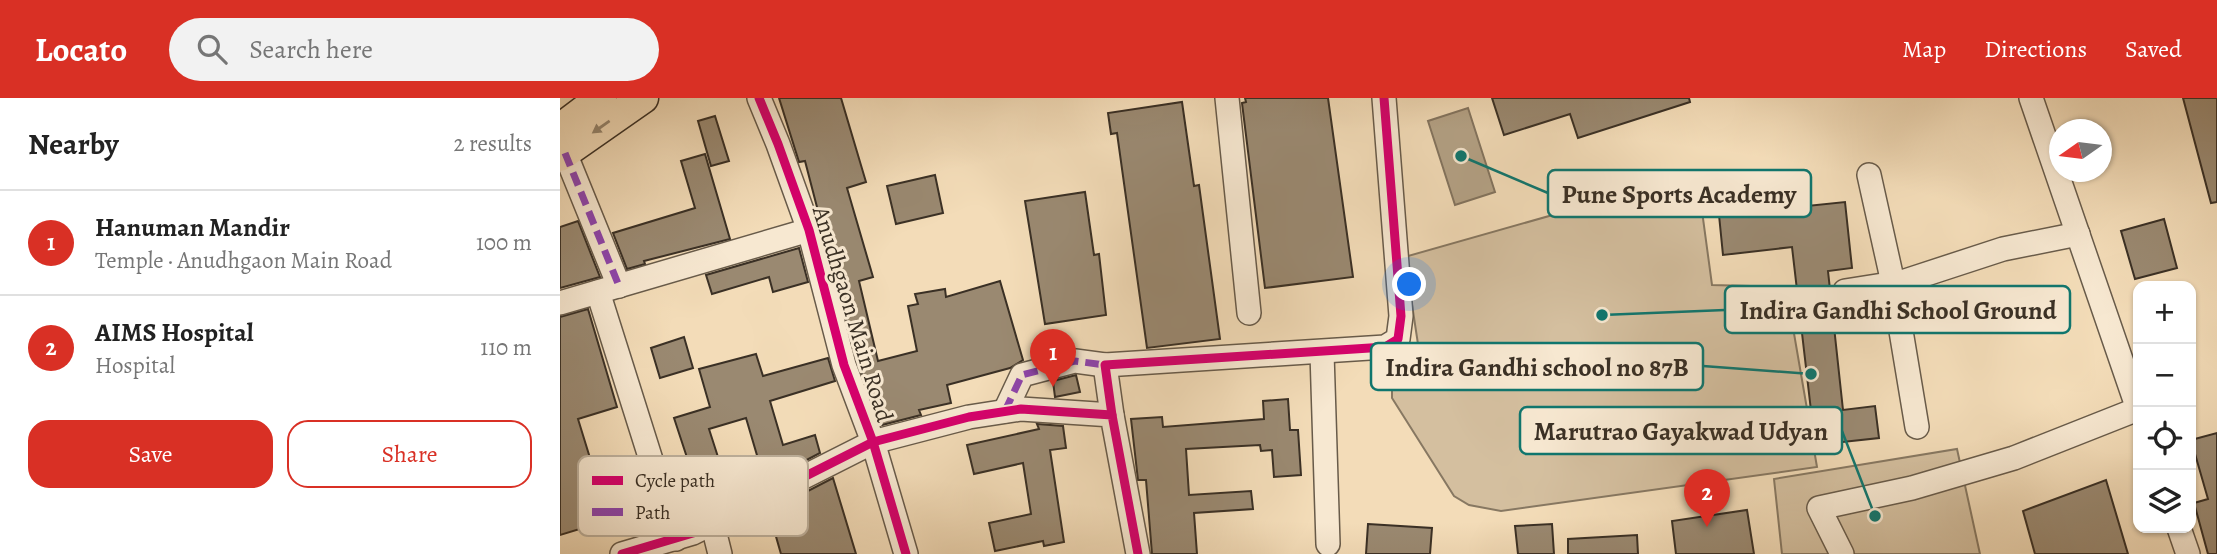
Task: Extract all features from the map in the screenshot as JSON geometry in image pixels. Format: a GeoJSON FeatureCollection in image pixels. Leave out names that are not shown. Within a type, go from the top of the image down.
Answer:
{"type":"FeatureCollection","features":[{"type":"Feature","properties":{"kind":"main road"},"geometry":{"type":"LineString","coordinates":[[562,146],[601,98]]}},
{"type":"Feature","properties":{"kind":"main road"},"geometry":{"type":"LineString","coordinates":[[562,146],[643,98]]}},
{"type":"Feature","properties":{"kind":"street","name":"Anudhgaon Main Road"},"geometry":{"type":"LineString","coordinates":[[759,98],[809,230],[844,365],[873,442],[808,474]]}},
{"type":"Feature","properties":{"kind":"street"},"geometry":{"type":"LineString","coordinates":[[1227,98],[1249,313]]}},
{"type":"Feature","properties":{"kind":"street"},"geometry":{"type":"LineString","coordinates":[[1005,411],[1022,375],[1075,361],[1105,365],[1322,353],[1385,347],[1398,339],[1401,316],[1384,98]]}},
{"type":"Feature","properties":{"kind":"street"},"geometry":{"type":"LineString","coordinates":[[2031,98],[2137,407]]}},
{"type":"Feature","properties":{"kind":"street"},"geometry":{"type":"LineString","coordinates":[[562,146],[608,289],[653,456]]}},
{"type":"Feature","properties":{"kind":"street"},"geometry":{"type":"LineString","coordinates":[[1869,175],[1893,283],[1917,427]]}},
{"type":"Feature","properties":{"kind":"street"},"geometry":{"type":"LineString","coordinates":[[560,303],[809,230]]}},
{"type":"Feature","properties":{"kind":"street"},"geometry":{"type":"LineString","coordinates":[[1845,291],[1893,283],[2003,249],[2078,234]]}},
{"type":"Feature","properties":{"kind":"street"},"geometry":{"type":"LineString","coordinates":[[1322,353],[1328,544]]}},
{"type":"Feature","properties":{"kind":"street"},"geometry":{"type":"LineString","coordinates":[[1105,365],[1138,554]]}},
{"type":"Feature","properties":{"kind":"street"},"geometry":{"type":"LineString","coordinates":[[906,554],[873,442],[969,417],[1021,409],[1112,415]]}},
{"type":"Feature","properties":{"kind":"street"},"geometry":{"type":"LineString","coordinates":[[1842,554],[1819,508],[1912,488],[2014,458],[2133,411]]}},
{"type":"Feature","properties":{"kind":"street"},"geometry":{"type":"LineString","coordinates":[[2181,533],[2188,554]]}},
{"type":"Feature","properties":{"kind":"street","name":"Anudhgaon Main Road"},"geometry":{"type":"LineString","coordinates":[[622,554],[682,536]]}},
{"type":"Feature","properties":{"kind":"street"},"geometry":{"type":"LineString","coordinates":[[716,536],[720,554]]}},
{"type":"Feature","properties":{"kind":"shaded area"},"geometry":{"type":"Polygon","coordinates":[[[1468,108],[1495,192],[1455,205],[1428,121],[1468,108]]]}},
{"type":"Feature","properties":{"kind":"shaded area"},"geometry":{"type":"Polygon","coordinates":[[[1697,174],[1712,285],[1786,287],[1817,467],[1501,511],[1469,505],[1454,496],[1392,398],[1392,382],[1415,356],[1418,344],[1406,265],[1408,256],[1697,174]]]}},
{"type":"Feature","properties":{"kind":"shaded area"},"geometry":{"type":"Polygon","coordinates":[[[1957,449],[1980,554],[1782,554],[1774,479],[1957,449]]]}},
{"type":"Feature","properties":{"kind":"building"},"geometry":{"type":"Polygon","coordinates":[[[779,98],[841,98],[866,182],[847,188],[873,277],[859,281],[878,361],[917,351],[908,306],[918,304],[915,294],[945,289],[946,297],[1000,281],[1023,360],[1010,368],[947,385],[951,403],[919,410],[921,415],[882,425],[857,361],[805,161],[799,162],[779,98]]]}},
{"type":"Feature","properties":{"kind":"building"},"geometry":{"type":"Polygon","coordinates":[[[1245,98],[1328,98],[1353,277],[1265,288],[1242,103],[1246,102],[1245,98]]]}},
{"type":"Feature","properties":{"kind":"building"},"geometry":{"type":"Polygon","coordinates":[[[1492,98],[1689,98],[1690,102],[1578,138],[1570,114],[1504,135],[1492,98]]]}},
{"type":"Feature","properties":{"kind":"building"},"geometry":{"type":"Polygon","coordinates":[[[2183,98],[2217,98],[2217,202],[2211,203],[2183,98]]]}},
{"type":"Feature","properties":{"kind":"building"},"geometry":{"type":"Polygon","coordinates":[[[1182,102],[1194,186],[1199,185],[1220,339],[1147,348],[1117,133],[1111,134],[1108,113],[1182,102]]]}},
{"type":"Feature","properties":{"kind":"building"},"geometry":{"type":"Polygon","coordinates":[[[715,116],[729,161],[711,166],[698,121],[715,116]]]}},
{"type":"Feature","properties":{"kind":"building"},"geometry":{"type":"Polygon","coordinates":[[[705,154],[730,239],[644,261],[645,264],[627,269],[613,233],[695,208],[681,161],[705,154]]]}},
{"type":"Feature","properties":{"kind":"building"},"geometry":{"type":"Polygon","coordinates":[[[935,175],[943,213],[896,224],[887,186],[935,175]]]}},
{"type":"Feature","properties":{"kind":"building"},"geometry":{"type":"Polygon","coordinates":[[[1085,192],[1094,255],[1099,254],[1106,315],[1045,324],[1025,201],[1085,192]]]}},
{"type":"Feature","properties":{"kind":"building"},"geometry":{"type":"Polygon","coordinates":[[[1845,202],[1852,268],[1828,271],[1843,410],[1875,406],[1879,438],[1815,445],[1792,247],[1723,255],[1719,215],[1845,202]]]}},
{"type":"Feature","properties":{"kind":"building"},"geometry":{"type":"Polygon","coordinates":[[[2164,219],[2177,268],[2135,279],[2121,231],[2164,219]]]}},
{"type":"Feature","properties":{"kind":"building"},"geometry":{"type":"Polygon","coordinates":[[[578,221],[600,277],[560,288],[560,227],[578,221]]]}},
{"type":"Feature","properties":{"kind":"building"},"geometry":{"type":"Polygon","coordinates":[[[799,248],[808,282],[773,292],[769,277],[712,294],[706,275],[799,248]]]}},
{"type":"Feature","properties":{"kind":"building"},"geometry":{"type":"Polygon","coordinates":[[[588,309],[617,407],[578,419],[589,456],[578,456],[578,529],[560,535],[560,317],[588,309]]]}},
{"type":"Feature","properties":{"kind":"building"},"geometry":{"type":"Polygon","coordinates":[[[684,337],[693,368],[660,378],[651,348],[684,337]]]}},
{"type":"Feature","properties":{"kind":"building"},"geometry":{"type":"Polygon","coordinates":[[[756,354],[763,376],[828,358],[835,381],[770,401],[783,445],[815,435],[820,453],[808,459],[808,456],[757,456],[746,418],[709,429],[718,456],[686,456],[674,418],[710,407],[699,369],[756,354]]]}},
{"type":"Feature","properties":{"kind":"building"},"geometry":{"type":"Polygon","coordinates":[[[1076,375],[1080,392],[1055,397],[1053,381],[1076,375]]]}},
{"type":"Feature","properties":{"kind":"building"},"geometry":{"type":"Polygon","coordinates":[[[1288,399],[1290,430],[1298,430],[1301,475],[1274,477],[1272,450],[1261,451],[1260,445],[1186,449],[1189,495],[1251,491],[1253,509],[1194,513],[1197,554],[1152,554],[1146,480],[1138,480],[1131,419],[1162,417],[1163,427],[1264,419],[1263,401],[1288,399]]]}},
{"type":"Feature","properties":{"kind":"building"},"geometry":{"type":"Polygon","coordinates":[[[1037,424],[1063,426],[1066,448],[1050,450],[1064,542],[1044,546],[1043,541],[995,551],[989,523],[1031,514],[1023,463],[974,474],[967,445],[1039,429],[1037,424]]]}},
{"type":"Feature","properties":{"kind":"building"},"geometry":{"type":"Polygon","coordinates":[[[2217,433],[2217,554],[2208,554],[2196,510],[2196,502],[2208,499],[2196,457],[2196,439],[2217,433]]]}},
{"type":"Feature","properties":{"kind":"building"},"geometry":{"type":"Polygon","coordinates":[[[833,478],[856,554],[781,554],[776,536],[808,536],[808,491],[833,478]]]}},
{"type":"Feature","properties":{"kind":"building"},"geometry":{"type":"Polygon","coordinates":[[[2106,480],[2128,554],[2035,554],[2023,511],[2106,480]]]}},
{"type":"Feature","properties":{"kind":"building"},"geometry":{"type":"Polygon","coordinates":[[[1747,510],[1754,554],[1676,554],[1672,521],[1747,510]]]}},
{"type":"Feature","properties":{"kind":"building"},"geometry":{"type":"Polygon","coordinates":[[[1368,524],[1432,528],[1430,554],[1366,554],[1368,524]]]}},
{"type":"Feature","properties":{"kind":"building"},"geometry":{"type":"Polygon","coordinates":[[[1552,524],[1554,554],[1518,554],[1515,526],[1552,524]]]}},
{"type":"Feature","properties":{"kind":"building"},"geometry":{"type":"Polygon","coordinates":[[[1637,535],[1638,554],[1568,554],[1568,539],[1637,535]]]}},
{"type":"Feature","properties":{"kind":"marked path"},"geometry":{"type":"LineString","coordinates":[[565,153],[619,286]]}},
{"type":"Feature","properties":{"kind":"marked path"},"geometry":{"type":"LineString","coordinates":[[1005,411],[1022,375],[1075,361],[1105,365]]}},
{"type":"Feature","properties":{"kind":"cycle path"},"geometry":{"type":"LineString","coordinates":[[759,98],[809,230],[844,365],[873,442],[906,554]]}},
{"type":"Feature","properties":{"kind":"cycle path"},"geometry":{"type":"LineString","coordinates":[[1112,415],[1105,365],[1385,347],[1398,339],[1401,316],[1384,98]]}},
{"type":"Feature","properties":{"kind":"cycle path"},"geometry":{"type":"LineString","coordinates":[[808,475],[873,442],[969,417],[1021,409],[1112,415],[1138,554]]}},
{"type":"Feature","properties":{"kind":"cycle path"},"geometry":{"type":"LineString","coordinates":[[622,554],[683,536]]}},
{"type":"Feature","properties":{"kind":"place","name":"Pune Sports Academy"},"geometry":{"type":"Point","coordinates":[1461,156]}},
{"type":"Feature","properties":{"kind":"place","name":"Indira Gandhi School Ground"},"geometry":{"type":"Point","coordinates":[1602,315]}},
{"type":"Feature","properties":{"kind":"place","name":"Indira Gandhi school no 87B"},"geometry":{"type":"Point","coordinates":[1811,374]}},
{"type":"Feature","properties":{"kind":"place","name":"Hanuman Mandir"},"geometry":{"type":"Point","coordinates":[1053,387]}},
{"type":"Feature","properties":{"kind":"place","name":"Marutrao Gayakwad Udyan"},"geometry":{"type":"Point","coordinates":[1875,516]}},
{"type":"Feature","properties":{"kind":"place","name":"AIMS Hospital"},"geometry":{"type":"Point","coordinates":[1707,527]}}]}
